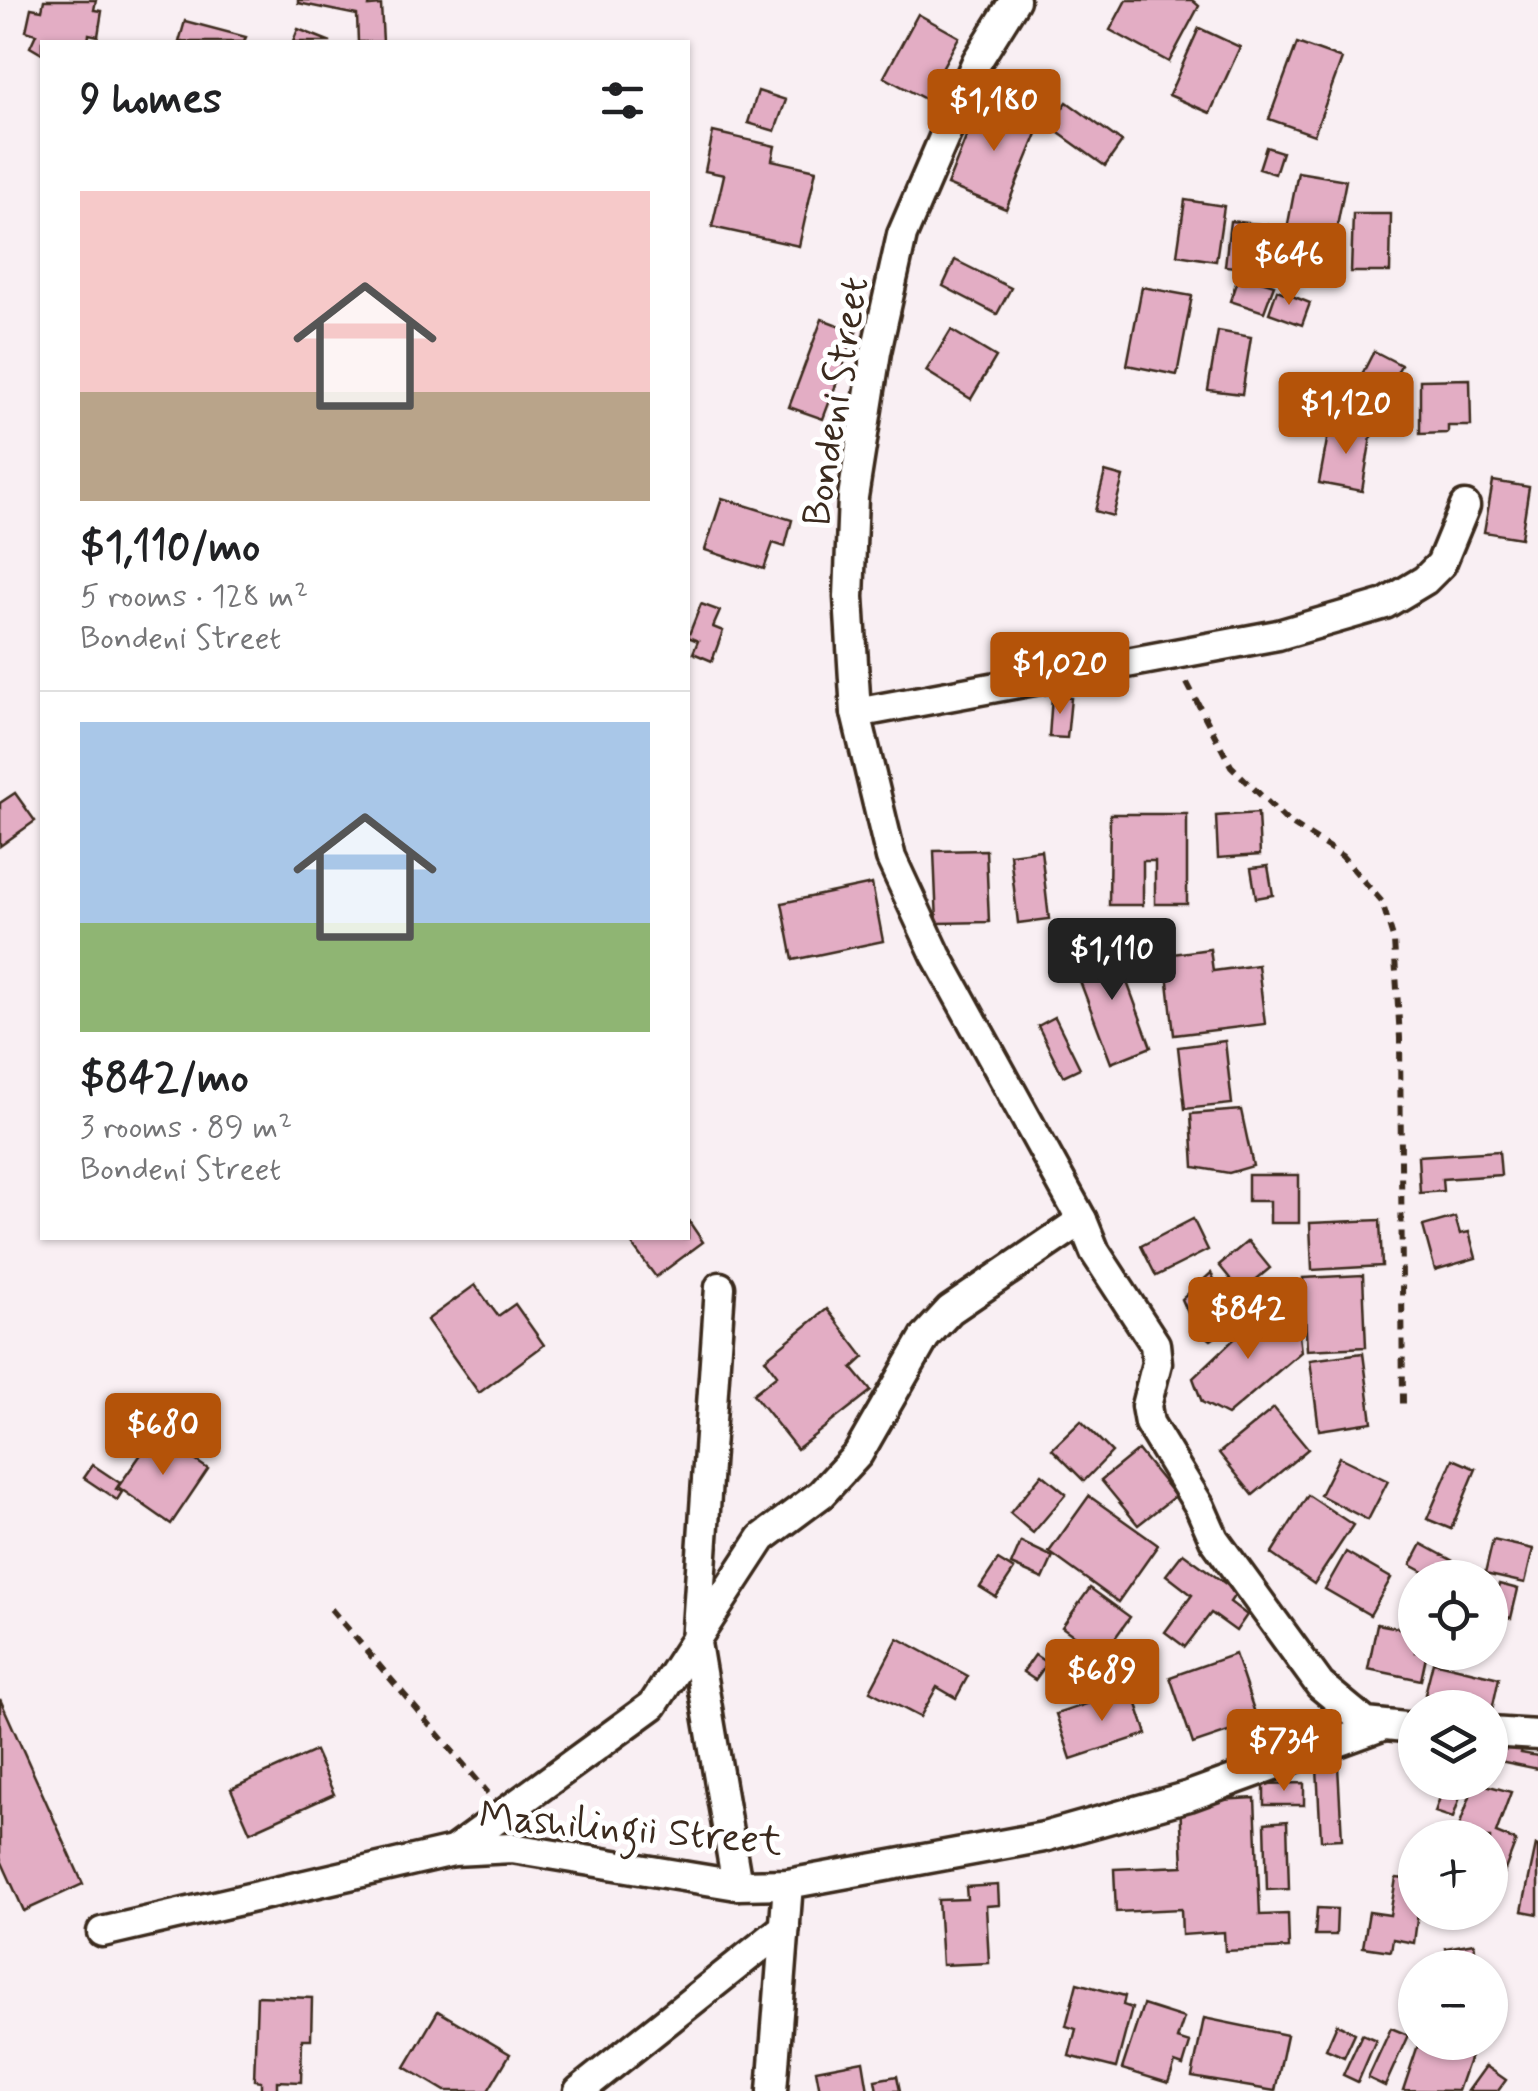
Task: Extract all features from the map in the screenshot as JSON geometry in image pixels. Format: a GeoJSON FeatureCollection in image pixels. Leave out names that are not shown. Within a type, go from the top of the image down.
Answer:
{"type":"FeatureCollection","features":[{"type":"Feature","properties":{"kind":"street","name":"Bondeni Street"},"geometry":{"type":"LineString","coordinates":[[1015,0],[977,61],[902,236],[876,352],[853,496],[850,597],[856,713],[891,858],[936,955],[1082,1220],[1095,1252],[1155,1344],[1156,1364],[1146,1396],[1149,1423],[1200,1507],[1214,1539],[1320,1685],[1355,1716],[1379,1727]]}},
{"type":"Feature","properties":{"kind":"street"},"geometry":{"type":"LineString","coordinates":[[856,713],[1278,635],[1386,604],[1425,580],[1441,564],[1465,506]]}},
{"type":"Feature","properties":{"kind":"street"},"geometry":{"type":"LineString","coordinates":[[453,1851],[653,1704],[762,1538],[820,1494],[858,1454],[910,1357],[950,1310],[1082,1220]]}},
{"type":"Feature","properties":{"kind":"street"},"geometry":{"type":"LineString","coordinates":[[720,1287],[696,1643],[738,1885]]}},
{"type":"Feature","properties":{"kind":"street"},"geometry":{"type":"LineString","coordinates":[[1379,1727],[1398,1728]]}},
{"type":"Feature","properties":{"kind":"street","name":"Mashilingii Street"},"geometry":{"type":"LineString","coordinates":[[102,1932],[453,1851],[512,1848],[738,1885],[788,1884],[1044,1837],[1189,1796],[1379,1727]]}},
{"type":"Feature","properties":{"kind":"street"},"geometry":{"type":"LineString","coordinates":[[1508,1733],[1538,1734]]}},
{"type":"Feature","properties":{"kind":"street"},"geometry":{"type":"LineString","coordinates":[[772,2091],[788,1884]]}},
{"type":"Feature","properties":{"kind":"street"},"geometry":{"type":"LineString","coordinates":[[579,2091],[785,1927]]}},
{"type":"Feature","properties":{"kind":"path"},"geometry":{"type":"LineString","coordinates":[[1175,654],[1198,710],[1232,766],[1287,821],[1342,856],[1382,902],[1394,942],[1400,1038],[1402,1405]]}},
{"type":"Feature","properties":{"kind":"path"},"geometry":{"type":"LineString","coordinates":[[332,1609],[505,1812]]}},
{"type":"Feature","properties":{"kind":"building"},"geometry":{"type":"Polygon","coordinates":[[[44,0],[96,0],[94,10],[102,11],[98,36],[89,34],[88,40],[40,40],[40,53],[30,47],[36,34],[26,31],[31,8],[42,10],[44,0]]]}},
{"type":"Feature","properties":{"kind":"building"},"geometry":{"type":"Polygon","coordinates":[[[370,0],[369,6],[381,5],[383,40],[358,40],[357,15],[298,3],[370,0]]]}},
{"type":"Feature","properties":{"kind":"building"},"geometry":{"type":"Polygon","coordinates":[[[1126,0],[1192,0],[1199,6],[1169,62],[1110,30],[1126,0]]]}},
{"type":"Feature","properties":{"kind":"building"},"geometry":{"type":"Polygon","coordinates":[[[918,14],[959,37],[925,99],[884,77],[918,14]]]}},
{"type":"Feature","properties":{"kind":"building"},"geometry":{"type":"Polygon","coordinates":[[[185,21],[246,37],[245,40],[180,40],[185,21]]]}},
{"type":"Feature","properties":{"kind":"building"},"geometry":{"type":"Polygon","coordinates":[[[1199,28],[1240,47],[1210,113],[1169,95],[1199,28]]]}},
{"type":"Feature","properties":{"kind":"building"},"geometry":{"type":"Polygon","coordinates":[[[298,29],[326,40],[294,40],[298,29]]]}},
{"type":"Feature","properties":{"kind":"building"},"geometry":{"type":"Polygon","coordinates":[[[1297,43],[1342,59],[1314,135],[1269,119],[1297,43]]]}},
{"type":"Feature","properties":{"kind":"building"},"geometry":{"type":"Polygon","coordinates":[[[758,91],[786,100],[775,131],[748,123],[758,91]]]}},
{"type":"Feature","properties":{"kind":"building"},"geometry":{"type":"Polygon","coordinates":[[[981,100],[1041,124],[1006,209],[947,185],[981,100]]]}},
{"type":"Feature","properties":{"kind":"building"},"geometry":{"type":"Polygon","coordinates":[[[1067,102],[1122,142],[1105,166],[1049,126],[1067,102]]]}},
{"type":"Feature","properties":{"kind":"building"},"geometry":{"type":"Polygon","coordinates":[[[713,132],[775,146],[772,160],[816,170],[799,246],[712,227],[724,175],[705,171],[713,132]]]}},
{"type":"Feature","properties":{"kind":"building"},"geometry":{"type":"Polygon","coordinates":[[[1266,147],[1282,152],[1275,174],[1259,169],[1266,147]]]}},
{"type":"Feature","properties":{"kind":"building"},"geometry":{"type":"Polygon","coordinates":[[[1298,172],[1346,180],[1329,268],[1281,260],[1298,172]]]}},
{"type":"Feature","properties":{"kind":"building"},"geometry":{"type":"Polygon","coordinates":[[[1185,200],[1224,206],[1216,261],[1177,255],[1185,200]]]}},
{"type":"Feature","properties":{"kind":"building"},"geometry":{"type":"Polygon","coordinates":[[[1353,214],[1391,214],[1390,272],[1351,272],[1353,214]]]}},
{"type":"Feature","properties":{"kind":"building"},"geometry":{"type":"Polygon","coordinates":[[[1230,221],[1269,225],[1264,270],[1225,266],[1230,221]]]}},
{"type":"Feature","properties":{"kind":"building"},"geometry":{"type":"Polygon","coordinates":[[[955,260],[1011,288],[997,314],[943,286],[955,260]]]}},
{"type":"Feature","properties":{"kind":"building"},"geometry":{"type":"Polygon","coordinates":[[[1239,274],[1274,285],[1264,312],[1230,301],[1239,274]]]}},
{"type":"Feature","properties":{"kind":"building"},"geometry":{"type":"Polygon","coordinates":[[[1142,287],[1192,296],[1177,375],[1127,365],[1142,287]]]}},
{"type":"Feature","properties":{"kind":"building"},"geometry":{"type":"Polygon","coordinates":[[[1277,290],[1310,303],[1302,325],[1269,313],[1277,290]]]}},
{"type":"Feature","properties":{"kind":"building"},"geometry":{"type":"Polygon","coordinates":[[[822,319],[856,332],[823,419],[789,407],[822,319]]]}},
{"type":"Feature","properties":{"kind":"building"},"geometry":{"type":"Polygon","coordinates":[[[951,330],[996,357],[971,399],[926,371],[951,330]]]}},
{"type":"Feature","properties":{"kind":"building"},"geometry":{"type":"Polygon","coordinates":[[[1218,331],[1251,337],[1242,394],[1208,390],[1218,331]]]}},
{"type":"Feature","properties":{"kind":"building"},"geometry":{"type":"Polygon","coordinates":[[[1374,351],[1401,365],[1379,408],[1352,394],[1374,351]]]}},
{"type":"Feature","properties":{"kind":"building"},"geometry":{"type":"Polygon","coordinates":[[[1470,379],[1471,426],[1448,426],[1448,433],[1420,434],[1420,380],[1470,379]]]}},
{"type":"Feature","properties":{"kind":"building"},"geometry":{"type":"Polygon","coordinates":[[[1330,424],[1372,431],[1362,491],[1319,483],[1330,424]]]}},
{"type":"Feature","properties":{"kind":"building"},"geometry":{"type":"Polygon","coordinates":[[[1105,472],[1123,477],[1113,516],[1095,511],[1105,472]]]}},
{"type":"Feature","properties":{"kind":"building"},"geometry":{"type":"Polygon","coordinates":[[[1493,481],[1529,487],[1521,538],[1484,532],[1493,481]]]}},
{"type":"Feature","properties":{"kind":"building"},"geometry":{"type":"Polygon","coordinates":[[[722,498],[792,520],[785,547],[773,543],[764,569],[705,550],[722,498]]]}},
{"type":"Feature","properties":{"kind":"building"},"geometry":{"type":"Polygon","coordinates":[[[701,604],[720,611],[713,627],[723,631],[712,661],[693,653],[698,641],[690,638],[701,604]]]}},
{"type":"Feature","properties":{"kind":"building"},"geometry":{"type":"Polygon","coordinates":[[[1052,696],[1071,698],[1067,738],[1049,737],[1052,696]]]}},
{"type":"Feature","properties":{"kind":"building"},"geometry":{"type":"Polygon","coordinates":[[[15,793],[35,821],[0,846],[0,803],[15,793]]]}},
{"type":"Feature","properties":{"kind":"building"},"geometry":{"type":"Polygon","coordinates":[[[1258,813],[1260,855],[1218,858],[1216,816],[1258,813]]]}},
{"type":"Feature","properties":{"kind":"building"},"geometry":{"type":"Polygon","coordinates":[[[1110,814],[1187,814],[1187,904],[1155,904],[1155,861],[1143,861],[1143,905],[1109,905],[1110,814]]]}},
{"type":"Feature","properties":{"kind":"building"},"geometry":{"type":"Polygon","coordinates":[[[986,850],[989,922],[937,923],[934,851],[986,850]]]}},
{"type":"Feature","properties":{"kind":"building"},"geometry":{"type":"Polygon","coordinates":[[[1041,850],[1049,919],[1018,923],[1010,854],[1041,850]]]}},
{"type":"Feature","properties":{"kind":"building"},"geometry":{"type":"Polygon","coordinates":[[[1268,866],[1273,895],[1256,898],[1251,868],[1268,866]]]}},
{"type":"Feature","properties":{"kind":"building"},"geometry":{"type":"Polygon","coordinates":[[[872,884],[883,941],[793,960],[782,903],[872,884]]]}},
{"type":"Feature","properties":{"kind":"building"},"geometry":{"type":"Polygon","coordinates":[[[1113,944],[1151,1047],[1111,1063],[1072,960],[1113,944]]]}},
{"type":"Feature","properties":{"kind":"building"},"geometry":{"type":"Polygon","coordinates":[[[1210,949],[1213,971],[1258,965],[1265,1024],[1174,1035],[1165,955],[1210,949]]]}},
{"type":"Feature","properties":{"kind":"building"},"geometry":{"type":"Polygon","coordinates":[[[1055,1017],[1080,1068],[1063,1076],[1038,1026],[1055,1017]]]}},
{"type":"Feature","properties":{"kind":"building"},"geometry":{"type":"Polygon","coordinates":[[[1225,1041],[1232,1104],[1185,1109],[1178,1047],[1225,1041]]]}},
{"type":"Feature","properties":{"kind":"building"},"geometry":{"type":"Polygon","coordinates":[[[1241,1110],[1253,1166],[1229,1173],[1194,1167],[1191,1114],[1241,1110]]]}},
{"type":"Feature","properties":{"kind":"building"},"geometry":{"type":"Polygon","coordinates":[[[1499,1151],[1501,1175],[1442,1179],[1443,1191],[1420,1193],[1418,1156],[1499,1151]]]}},
{"type":"Feature","properties":{"kind":"building"},"geometry":{"type":"Polygon","coordinates":[[[1248,1175],[1299,1175],[1299,1223],[1270,1223],[1270,1201],[1248,1201],[1248,1175]]]}},
{"type":"Feature","properties":{"kind":"building"},"geometry":{"type":"Polygon","coordinates":[[[1455,1217],[1460,1234],[1469,1232],[1476,1258],[1435,1270],[1423,1226],[1455,1217]]]}},
{"type":"Feature","properties":{"kind":"building"},"geometry":{"type":"Polygon","coordinates":[[[1193,1219],[1208,1250],[1156,1276],[1141,1246],[1193,1219]]]}},
{"type":"Feature","properties":{"kind":"building"},"geometry":{"type":"Polygon","coordinates":[[[1380,1220],[1382,1266],[1312,1270],[1310,1223],[1380,1220]]]}},
{"type":"Feature","properties":{"kind":"building"},"geometry":{"type":"Polygon","coordinates":[[[690,1223],[703,1242],[656,1277],[628,1240],[690,1240],[690,1223]]]}},
{"type":"Feature","properties":{"kind":"building"},"geometry":{"type":"Polygon","coordinates":[[[1248,1241],[1270,1268],[1241,1292],[1219,1265],[1248,1241]]]}},
{"type":"Feature","properties":{"kind":"building"},"geometry":{"type":"Polygon","coordinates":[[[1211,1273],[1224,1299],[1245,1317],[1211,1340],[1194,1327],[1182,1299],[1211,1273]]]}},
{"type":"Feature","properties":{"kind":"building"},"geometry":{"type":"Polygon","coordinates":[[[1363,1275],[1366,1347],[1307,1350],[1303,1278],[1363,1275]]]}},
{"type":"Feature","properties":{"kind":"building"},"geometry":{"type":"Polygon","coordinates":[[[475,1285],[498,1316],[515,1304],[544,1345],[479,1393],[427,1320],[475,1285]]]}},
{"type":"Feature","properties":{"kind":"building"},"geometry":{"type":"Polygon","coordinates":[[[1268,1307],[1299,1335],[1301,1352],[1227,1415],[1202,1402],[1193,1378],[1268,1307]]]}},
{"type":"Feature","properties":{"kind":"building"},"geometry":{"type":"Polygon","coordinates":[[[827,1309],[864,1357],[852,1368],[871,1391],[797,1449],[753,1394],[777,1375],[765,1359],[827,1309]]]}},
{"type":"Feature","properties":{"kind":"building"},"geometry":{"type":"Polygon","coordinates":[[[1363,1353],[1372,1422],[1319,1430],[1310,1360],[1363,1353]]]}},
{"type":"Feature","properties":{"kind":"building"},"geometry":{"type":"Polygon","coordinates":[[[1274,1408],[1308,1449],[1253,1495],[1219,1453],[1274,1408]]]}},
{"type":"Feature","properties":{"kind":"building"},"geometry":{"type":"Polygon","coordinates":[[[1081,1421],[1112,1452],[1084,1481],[1052,1449],[1081,1421]]]}},
{"type":"Feature","properties":{"kind":"building"},"geometry":{"type":"Polygon","coordinates":[[[156,1433],[208,1469],[171,1524],[118,1487],[156,1433]]]}},
{"type":"Feature","properties":{"kind":"building"},"geometry":{"type":"Polygon","coordinates":[[[1138,1450],[1175,1496],[1138,1525],[1101,1480],[1138,1450]]]}},
{"type":"Feature","properties":{"kind":"building"},"geometry":{"type":"Polygon","coordinates":[[[1339,1457],[1388,1481],[1368,1520],[1320,1495],[1339,1457]]]}},
{"type":"Feature","properties":{"kind":"building"},"geometry":{"type":"Polygon","coordinates":[[[1453,1459],[1476,1469],[1451,1529],[1427,1519],[1453,1459]]]}},
{"type":"Feature","properties":{"kind":"building"},"geometry":{"type":"Polygon","coordinates":[[[93,1465],[120,1483],[116,1489],[122,1492],[117,1500],[84,1478],[93,1465]]]}},
{"type":"Feature","properties":{"kind":"building"},"geometry":{"type":"Polygon","coordinates":[[[1042,1474],[1066,1494],[1033,1533],[1010,1513],[1042,1474]]]}},
{"type":"Feature","properties":{"kind":"building"},"geometry":{"type":"Polygon","coordinates":[[[1308,1495],[1353,1525],[1314,1584],[1271,1554],[1308,1495]]]}},
{"type":"Feature","properties":{"kind":"building"},"geometry":{"type":"Polygon","coordinates":[[[1089,1496],[1158,1545],[1118,1602],[1049,1552],[1089,1496]]]}},
{"type":"Feature","properties":{"kind":"building"},"geometry":{"type":"Polygon","coordinates":[[[1493,1540],[1533,1549],[1525,1583],[1508,1579],[1508,1560],[1488,1560],[1493,1540]]]}},
{"type":"Feature","properties":{"kind":"building"},"geometry":{"type":"Polygon","coordinates":[[[1021,1542],[1053,1557],[1043,1579],[1011,1565],[1021,1542]]]}},
{"type":"Feature","properties":{"kind":"building"},"geometry":{"type":"Polygon","coordinates":[[[1422,1544],[1451,1560],[1414,1560],[1422,1544]]]}},
{"type":"Feature","properties":{"kind":"building"},"geometry":{"type":"Polygon","coordinates":[[[1346,1552],[1391,1578],[1370,1615],[1325,1589],[1346,1552]]]}},
{"type":"Feature","properties":{"kind":"building"},"geometry":{"type":"Polygon","coordinates":[[[1183,1553],[1237,1592],[1230,1602],[1247,1615],[1236,1631],[1211,1613],[1185,1647],[1165,1632],[1192,1595],[1166,1575],[1183,1553]]]}},
{"type":"Feature","properties":{"kind":"building"},"geometry":{"type":"Polygon","coordinates":[[[998,1560],[1014,1570],[996,1597],[980,1587],[998,1560]]]}},
{"type":"Feature","properties":{"kind":"building"},"geometry":{"type":"Polygon","coordinates":[[[1508,1586],[1518,1589],[1511,1618],[1508,1617],[1508,1586]]]}},
{"type":"Feature","properties":{"kind":"building"},"geometry":{"type":"Polygon","coordinates":[[[1090,1588],[1130,1617],[1102,1656],[1062,1627],[1090,1588]]]}},
{"type":"Feature","properties":{"kind":"building"},"geometry":{"type":"Polygon","coordinates":[[[1377,1624],[1398,1628],[1398,1670],[1423,1670],[1421,1680],[1368,1669],[1377,1624]]]}},
{"type":"Feature","properties":{"kind":"building"},"geometry":{"type":"Polygon","coordinates":[[[898,1638],[968,1676],[956,1698],[937,1687],[920,1717],[870,1691],[898,1638]]]}},
{"type":"Feature","properties":{"kind":"building"},"geometry":{"type":"Polygon","coordinates":[[[1235,1654],[1258,1722],[1193,1744],[1170,1677],[1235,1654]]]}},
{"type":"Feature","properties":{"kind":"building"},"geometry":{"type":"Polygon","coordinates":[[[1035,1655],[1047,1663],[1035,1680],[1023,1672],[1035,1655]]]}},
{"type":"Feature","properties":{"kind":"building"},"geometry":{"type":"Polygon","coordinates":[[[1431,1670],[1466,1670],[1499,1678],[1496,1690],[1426,1690],[1431,1670]]]}},
{"type":"Feature","properties":{"kind":"building"},"geometry":{"type":"Polygon","coordinates":[[[1132,1689],[1147,1734],[1071,1759],[1056,1714],[1132,1689]]]}},
{"type":"Feature","properties":{"kind":"building"},"geometry":{"type":"Polygon","coordinates":[[[0,1699],[83,1884],[24,1911],[0,1858],[0,1699]]]}},
{"type":"Feature","properties":{"kind":"building"},"geometry":{"type":"Polygon","coordinates":[[[1508,1736],[1524,1739],[1521,1753],[1538,1756],[1538,1769],[1508,1763],[1508,1736]]]}},
{"type":"Feature","properties":{"kind":"building"},"geometry":{"type":"Polygon","coordinates":[[[315,1751],[334,1794],[250,1832],[231,1789],[315,1751]]]}},
{"type":"Feature","properties":{"kind":"building"},"geometry":{"type":"Polygon","coordinates":[[[1338,1766],[1342,1839],[1321,1840],[1317,1768],[1338,1766]]]}},
{"type":"Feature","properties":{"kind":"building"},"geometry":{"type":"Polygon","coordinates":[[[1304,1783],[1304,1805],[1264,1805],[1264,1784],[1304,1783]]]}},
{"type":"Feature","properties":{"kind":"building"},"geometry":{"type":"Polygon","coordinates":[[[1508,1791],[1511,1792],[1501,1820],[1461,1820],[1469,1800],[1508,1800],[1508,1791]]]}},
{"type":"Feature","properties":{"kind":"building"},"geometry":{"type":"Polygon","coordinates":[[[1255,1798],[1260,1915],[1288,1914],[1289,1948],[1225,1951],[1224,1932],[1182,1935],[1181,1909],[1116,1912],[1114,1869],[1183,1866],[1180,1802],[1255,1798]]]}},
{"type":"Feature","properties":{"kind":"building"},"geometry":{"type":"Polygon","coordinates":[[[1439,1800],[1459,1800],[1453,1818],[1435,1812],[1439,1800]]]}},
{"type":"Feature","properties":{"kind":"building"},"geometry":{"type":"Polygon","coordinates":[[[1287,1821],[1289,1889],[1267,1890],[1265,1823],[1287,1821]]]}},
{"type":"Feature","properties":{"kind":"building"},"geometry":{"type":"Polygon","coordinates":[[[1508,1838],[1516,1841],[1508,1862],[1508,1838]]]}},
{"type":"Feature","properties":{"kind":"building"},"geometry":{"type":"Polygon","coordinates":[[[1538,1846],[1538,1914],[1522,1911],[1538,1846]]]}},
{"type":"Feature","properties":{"kind":"building"},"geometry":{"type":"Polygon","coordinates":[[[1398,1878],[1398,1930],[1416,1930],[1414,1943],[1393,1939],[1391,1951],[1363,1947],[1369,1912],[1390,1915],[1398,1878]]]}},
{"type":"Feature","properties":{"kind":"building"},"geometry":{"type":"Polygon","coordinates":[[[998,1885],[999,1905],[986,1906],[989,1963],[942,1965],[938,1900],[967,1899],[966,1887],[998,1885]]]}},
{"type":"Feature","properties":{"kind":"building"},"geometry":{"type":"Polygon","coordinates":[[[1317,1908],[1337,1909],[1336,1935],[1315,1935],[1317,1908]]]}},
{"type":"Feature","properties":{"kind":"building"},"geometry":{"type":"Polygon","coordinates":[[[1474,1943],[1475,1950],[1446,1950],[1474,1943]]]}},
{"type":"Feature","properties":{"kind":"building"},"geometry":{"type":"Polygon","coordinates":[[[1077,1983],[1125,1996],[1123,2005],[1132,2008],[1116,2068],[1069,2056],[1076,2029],[1066,2026],[1077,1983]]]}},
{"type":"Feature","properties":{"kind":"building"},"geometry":{"type":"Polygon","coordinates":[[[257,1996],[312,1998],[311,2039],[302,2039],[301,2082],[277,2081],[277,2091],[261,2091],[261,2081],[254,2080],[257,1996]]]}},
{"type":"Feature","properties":{"kind":"building"},"geometry":{"type":"Polygon","coordinates":[[[1143,2005],[1184,2018],[1177,2039],[1190,2043],[1183,2066],[1175,2063],[1168,2083],[1122,2069],[1143,2005]]]}},
{"type":"Feature","properties":{"kind":"building"},"geometry":{"type":"Polygon","coordinates":[[[438,2011],[510,2054],[488,2091],[445,2091],[405,2067],[438,2011]]]}},
{"type":"Feature","properties":{"kind":"building"},"geometry":{"type":"Polygon","coordinates":[[[1204,2018],[1287,2035],[1275,2091],[1192,2077],[1204,2018]]]}},
{"type":"Feature","properties":{"kind":"building"},"geometry":{"type":"Polygon","coordinates":[[[1337,2024],[1355,2033],[1344,2057],[1326,2049],[1337,2024]]]}},
{"type":"Feature","properties":{"kind":"building"},"geometry":{"type":"Polygon","coordinates":[[[1391,2028],[1398,2031],[1398,2057],[1385,2086],[1368,2078],[1391,2028]]]}},
{"type":"Feature","properties":{"kind":"building"},"geometry":{"type":"Polygon","coordinates":[[[1362,2034],[1376,2040],[1358,2082],[1343,2075],[1362,2034]]]}},
{"type":"Feature","properties":{"kind":"building"},"geometry":{"type":"Polygon","coordinates":[[[1413,2060],[1469,2060],[1458,2091],[1403,2090],[1413,2060]]]}},
{"type":"Feature","properties":{"kind":"building"},"geometry":{"type":"Polygon","coordinates":[[[863,2061],[868,2091],[820,2091],[816,2070],[863,2061]]]}},
{"type":"Feature","properties":{"kind":"building"},"geometry":{"type":"Polygon","coordinates":[[[1486,2066],[1506,2080],[1498,2091],[1468,2091],[1486,2066]]]}},
{"type":"Feature","properties":{"kind":"building"},"geometry":{"type":"Polygon","coordinates":[[[897,2076],[900,2091],[877,2091],[875,2080],[897,2076]]]}}]}
